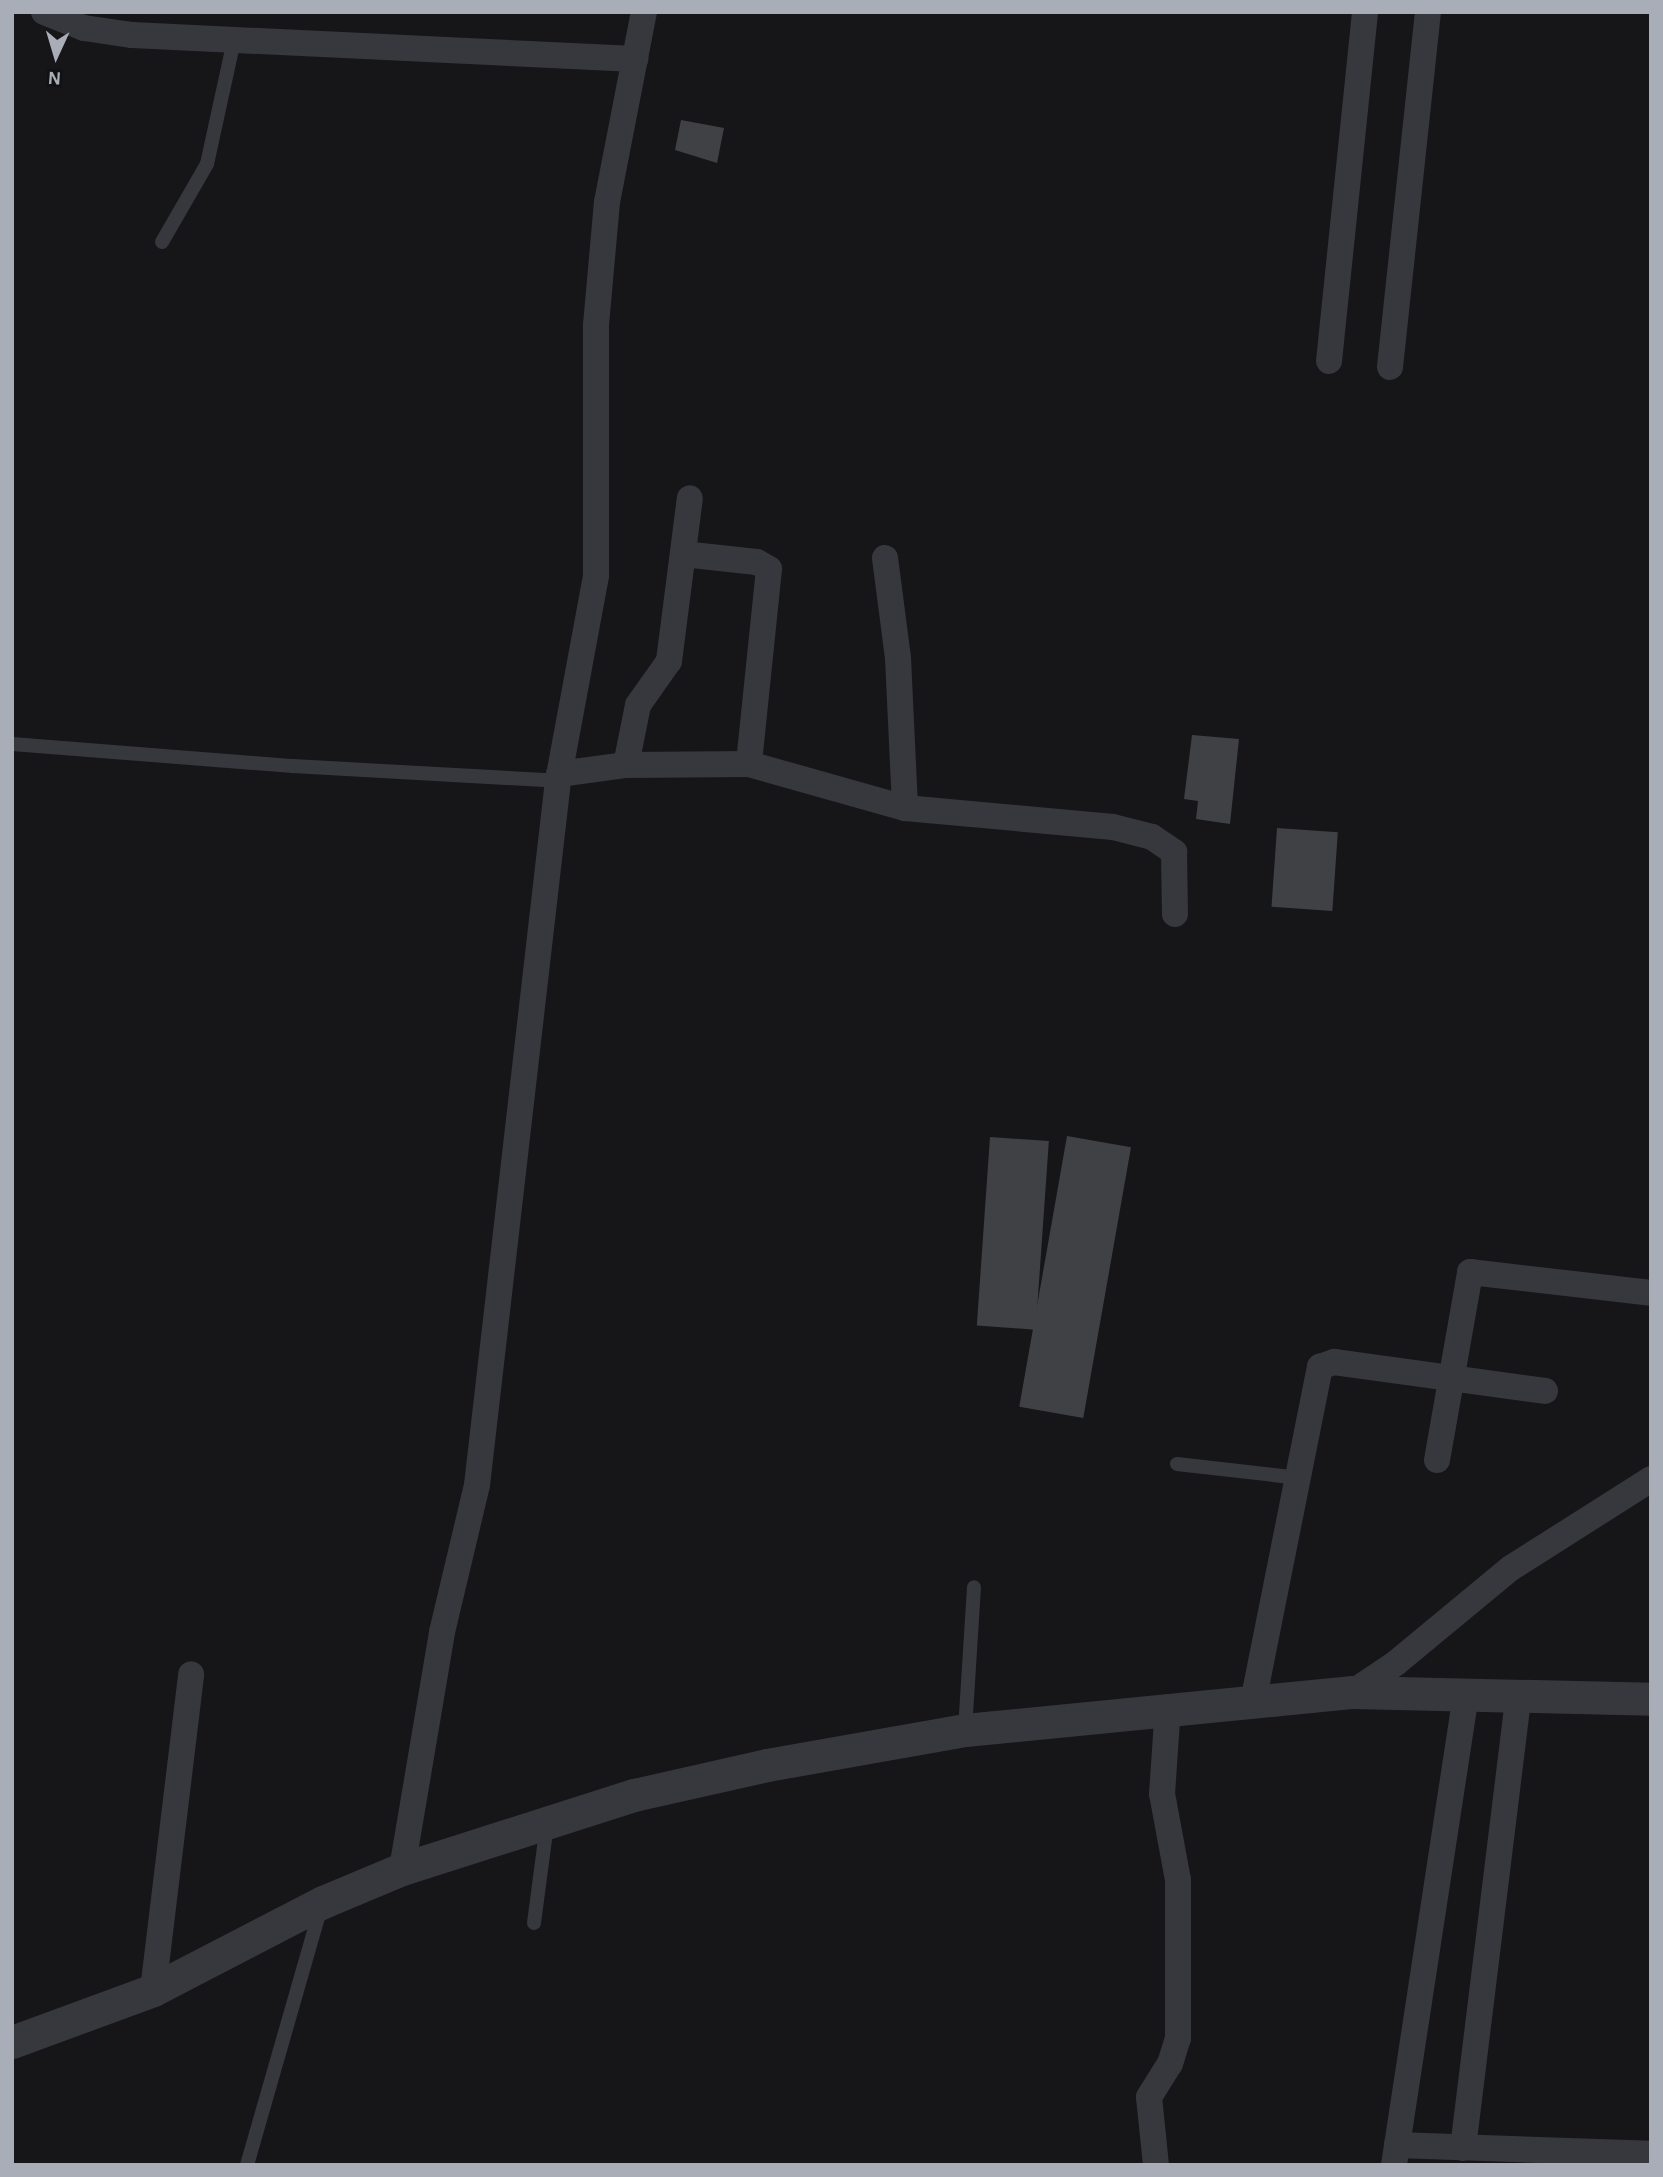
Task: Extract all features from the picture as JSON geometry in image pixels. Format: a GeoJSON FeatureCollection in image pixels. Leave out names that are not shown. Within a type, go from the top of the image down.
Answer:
{"type":"FeatureCollection","features":[{"type":"Feature","properties":{"kind":"street"},"geometry":{"type":"LineString","coordinates":[[44,12],[107,33],[635,59]]}},
{"type":"Feature","properties":{"kind":"street"},"geometry":{"type":"LineString","coordinates":[[402,1869],[442,1632],[477,1485],[559,777],[596,575],[596,326],[607,202],[644,12]]}},
{"type":"Feature","properties":{"kind":"street"},"geometry":{"type":"LineString","coordinates":[[1329,361],[1365,12]]}},
{"type":"Feature","properties":{"kind":"street"},"geometry":{"type":"LineString","coordinates":[[1390,367],[1428,12]]}},
{"type":"Feature","properties":{"kind":"street"},"geometry":{"type":"LineString","coordinates":[[626,765],[638,705],[669,661],[690,498]]}},
{"type":"Feature","properties":{"kind":"street"},"geometry":{"type":"LineString","coordinates":[[683,554],[757,562],[769,569],[749,764]]}},
{"type":"Feature","properties":{"kind":"street"},"geometry":{"type":"LineString","coordinates":[[885,558],[898,658],[905,808]]}},
{"type":"Feature","properties":{"kind":"street"},"geometry":{"type":"LineString","coordinates":[[559,777],[626,765],[749,764],[905,808],[1054,820],[1152,837],[1174,852],[1175,914]]}},
{"type":"Feature","properties":{"kind":"street"},"geometry":{"type":"LineString","coordinates":[[1437,1460],[1470,1272],[1651,1293]]}},
{"type":"Feature","properties":{"kind":"street"},"geometry":{"type":"LineString","coordinates":[[1253,1702],[1320,1367],[1334,1362],[1545,1391]]}},
{"type":"Feature","properties":{"kind":"street"},"geometry":{"type":"LineString","coordinates":[[1353,1692],[1396,1663],[1511,1568],[1651,1479]]}},
{"type":"Feature","properties":{"kind":"street"},"geometry":{"type":"LineString","coordinates":[[153,1990],[191,1674]]}},
{"type":"Feature","properties":{"kind":"street"},"geometry":{"type":"LineString","coordinates":[[12,2042],[153,1990],[323,1902],[402,1869],[547,1823],[687,1783],[965,1730],[1168,1707],[1353,1692],[1466,1697],[1651,1699]]}},
{"type":"Feature","properties":{"kind":"street"},"geometry":{"type":"LineString","coordinates":[[1466,1697],[1395,2155],[1463,2148],[1651,2154]]}},
{"type":"Feature","properties":{"kind":"street"},"geometry":{"type":"LineString","coordinates":[[1463,2148],[1518,1697]]}},
{"type":"Feature","properties":{"kind":"street"},"geometry":{"type":"LineString","coordinates":[[1156,2165],[1149,2097],[1170,2064],[1178,2038],[1178,1880],[1162,1794],[1168,1707]]}},
{"type":"Feature","properties":{"kind":"lane"},"geometry":{"type":"LineString","coordinates":[[162,242],[207,164],[234,40]]}},
{"type":"Feature","properties":{"kind":"lane"},"geometry":{"type":"LineString","coordinates":[[12,744],[293,766],[559,777]]}},
{"type":"Feature","properties":{"kind":"lane"},"geometry":{"type":"LineString","coordinates":[[1177,1464],[1299,1478]]}},
{"type":"Feature","properties":{"kind":"lane"},"geometry":{"type":"LineString","coordinates":[[965,1730],[974,1587]]}},
{"type":"Feature","properties":{"kind":"lane"},"geometry":{"type":"LineString","coordinates":[[534,1923],[547,1823]]}},
{"type":"Feature","properties":{"kind":"lane"},"geometry":{"type":"LineString","coordinates":[[247,2165],[323,1902]]}},
{"type":"Feature","properties":{"kind":"building"},"geometry":{"type":"Polygon","coordinates":[[[681,120],[724,128],[717,163],[675,150],[681,120]]]}},
{"type":"Feature","properties":{"kind":"building"},"geometry":{"type":"Polygon","coordinates":[[[1192,735],[1239,739],[1230,824],[1196,819],[1198,801],[1184,799],[1192,735]]]}},
{"type":"Feature","properties":{"kind":"building"},"geometry":{"type":"Polygon","coordinates":[[[1277,828],[1338,832],[1332,911],[1271,907],[1277,828]]]}},
{"type":"Feature","properties":{"kind":"building"},"geometry":{"type":"Polygon","coordinates":[[[1067,1136],[1131,1147],[1083,1418],[1019,1407],[1067,1136]]]}},
{"type":"Feature","properties":{"kind":"building"},"geometry":{"type":"Polygon","coordinates":[[[990,1137],[1049,1141],[1036,1330],[977,1326],[990,1137]]]}}]}
